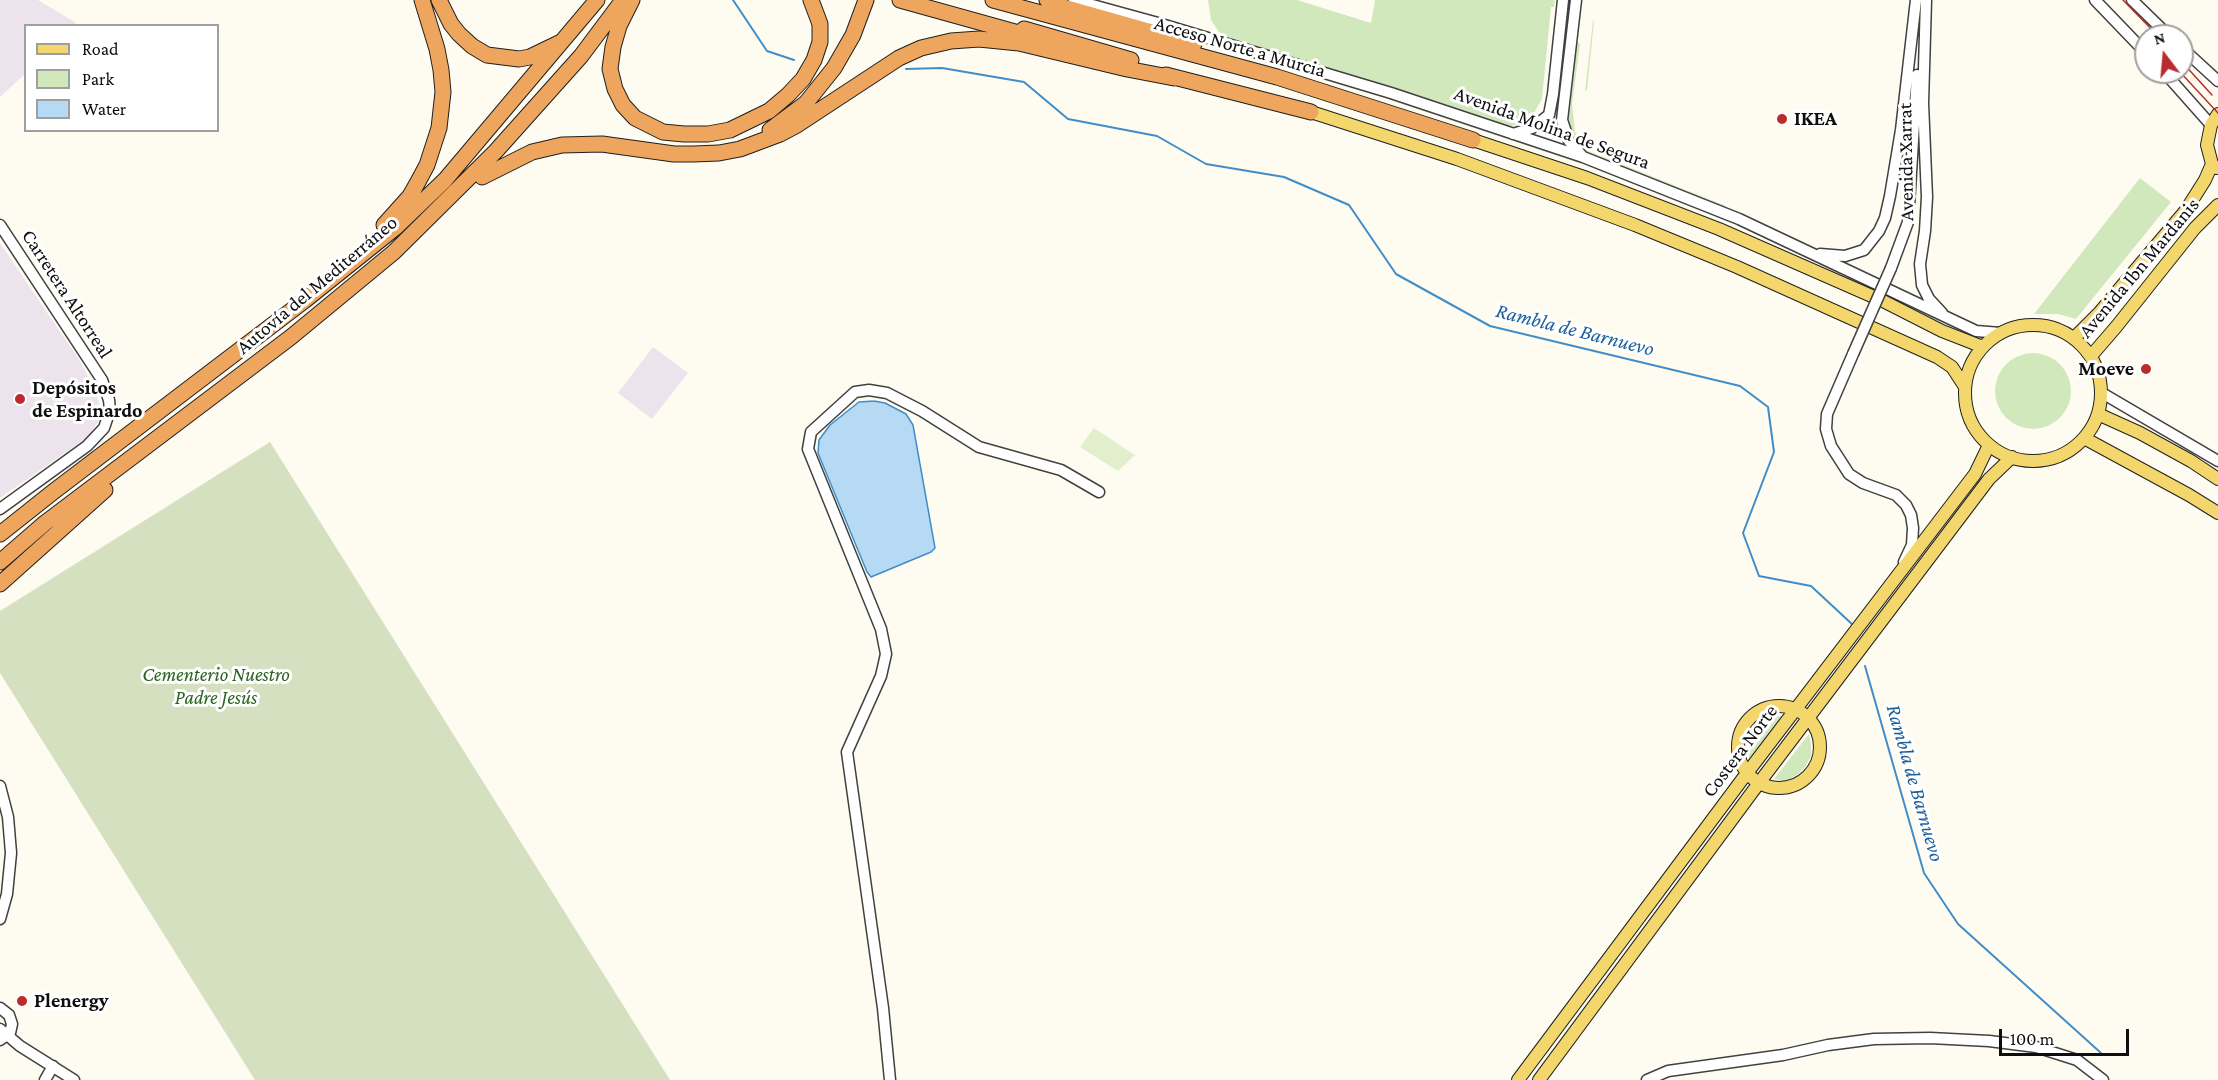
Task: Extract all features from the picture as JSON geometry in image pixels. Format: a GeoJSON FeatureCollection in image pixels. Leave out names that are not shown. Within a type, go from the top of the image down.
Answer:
{"type":"FeatureCollection","features":[{"type":"Feature","properties":{"kind":"highway"},"geometry":{"type":"LineString","coordinates":[[304,301],[396,213],[410,196],[428,165],[439,128],[443,92],[437,49],[422,0]]}},
{"type":"Feature","properties":{"kind":"highway"},"geometry":{"type":"LineString","coordinates":[[439,0],[451,24],[459,34],[487,55],[519,59],[530,57],[564,41]]}},
{"type":"Feature","properties":{"kind":"highway","name":"Autovía del Mediterráneo"},"geometry":{"type":"LineString","coordinates":[[0,534],[304,301],[395,228],[445,180],[597,0]]}},
{"type":"Feature","properties":{"kind":"highway","name":"Autovía del Mediterráneo"},"geometry":{"type":"LineString","coordinates":[[0,562],[53,517],[244,373],[394,252],[474,175],[504,142],[581,56],[623,0]]}},
{"type":"Feature","properties":{"kind":"highway"},"geometry":{"type":"LineString","coordinates":[[394,252],[412,243],[482,177],[563,88],[632,0]]}},
{"type":"Feature","properties":{"kind":"highway"},"geometry":{"type":"LineString","coordinates":[[632,0],[619,26],[613,47],[610,69],[615,89],[623,105],[635,118],[663,132],[684,135],[708,134],[739,126],[769,111],[789,95],[808,69],[820,42],[820,24],[811,0]]}},
{"type":"Feature","properties":{"kind":"highway"},"geometry":{"type":"LineString","coordinates":[[693,154],[722,148],[759,136],[778,125],[806,103],[834,68],[845,50],[866,0]]}},
{"type":"Feature","properties":{"kind":"highway"},"geometry":{"type":"LineString","coordinates":[[900,0],[1174,78]]}},
{"type":"Feature","properties":{"kind":"highway"},"geometry":{"type":"LineString","coordinates":[[923,0],[1311,112]]}},
{"type":"Feature","properties":{"kind":"highway","name":"Acceso Norte a Murcia"},"geometry":{"type":"LineString","coordinates":[[993,0],[1277,77],[1473,140]]}},
{"type":"Feature","properties":{"kind":"highway"},"geometry":{"type":"LineString","coordinates":[[1047,0],[1060,6],[1196,44],[1277,77]]}},
{"type":"Feature","properties":{"kind":"highway"},"geometry":{"type":"LineString","coordinates":[[482,177],[532,152],[562,145],[602,144],[693,154],[719,153],[740,148],[780,134],[812,116],[898,58],[921,48],[951,41],[979,39],[1019,43],[1311,112]]}},
{"type":"Feature","properties":{"kind":"highway"},"geometry":{"type":"LineString","coordinates":[[0,584],[94,498],[208,408],[244,373]]}},
{"type":"Feature","properties":{"kind":"main road"},"geometry":{"type":"LineString","coordinates":[[1311,112],[1479,167],[1635,225],[1737,267],[1937,357],[1952,367],[1965,387]]}},
{"type":"Feature","properties":{"kind":"main road"},"geometry":{"type":"LineString","coordinates":[[2215,119],[2207,145],[2215,167]]}},
{"type":"Feature","properties":{"kind":"main road","name":"Avenida Molina de Segura"},"geometry":{"type":"LineString","coordinates":[[1473,140],[1587,178],[1719,229],[1883,301],[1942,331],[1983,347]]}},
{"type":"Feature","properties":{"kind":"main road","name":"Avenida Ibn Mardanis"},"geometry":{"type":"LineString","coordinates":[[2074,338],[2099,313],[2186,210],[2215,167]]}},
{"type":"Feature","properties":{"kind":"main road","name":"Avenida Ibn Mardanis"},"geometry":{"type":"LineString","coordinates":[[2091,356],[2195,228],[2218,205]]}},
{"type":"Feature","properties":{"kind":"main road"},"geometry":{"type":"LineString","coordinates":[[2023,325],[2053,327],[2074,338],[2091,356],[2100,377],[2102,393],[2098,414],[2084,438],[2071,449],[2055,457],[2029,461],[2012,457],[1989,445],[1978,433],[1965,402],[1965,387],[1970,366],[1983,347],[2001,333],[2023,325]]}},
{"type":"Feature","properties":{"kind":"main road"},"geometry":{"type":"LineString","coordinates":[[2098,414],[2160,444],[2218,479]]}},
{"type":"Feature","properties":{"kind":"main road"},"geometry":{"type":"LineString","coordinates":[[2084,438],[2218,513]]}},
{"type":"Feature","properties":{"kind":"main road","name":"Costera Norte"},"geometry":{"type":"LineString","coordinates":[[1518,1080],[1748,773],[1886,594],[1975,474],[1989,445]]}},
{"type":"Feature","properties":{"kind":"main road","name":"Costera Norte"},"geometry":{"type":"LineString","coordinates":[[1539,1080],[1989,479],[2012,457]]}},
{"type":"Feature","properties":{"kind":"main road"},"geometry":{"type":"LineString","coordinates":[[1783,706],[1797,709],[1809,718],[1817,730],[1821,744],[1819,759],[1802,782],[1788,787],[1773,788],[1760,783],[1748,773],[1741,761],[1738,747],[1740,734],[1757,712],[1770,707],[1783,706]]}},
{"type":"Feature","properties":{"kind":"street","name":"Avenida Molina de Segura"},"geometry":{"type":"LineString","coordinates":[[1074,0],[1391,93],[1583,157],[1739,219],[1976,331],[2001,333]]}},
{"type":"Feature","properties":{"kind":"street"},"geometry":{"type":"LineString","coordinates":[[1513,134],[1532,128],[1549,115],[1563,0]]}},
{"type":"Feature","properties":{"kind":"street"},"geometry":{"type":"LineString","coordinates":[[1576,0],[1562,120],[1569,141],[1583,157]]}},
{"type":"Feature","properties":{"kind":"street","name":"Avenida Xarrat"},"geometry":{"type":"LineString","coordinates":[[1813,254],[1845,256],[1864,250],[1879,231],[1885,218],[1900,130],[1917,0]]}},
{"type":"Feature","properties":{"kind":"street","name":"Avenida Xarrat"},"geometry":{"type":"LineString","coordinates":[[1886,594],[1912,545],[1911,515],[1906,505],[1896,495],[1863,483],[1849,474],[1830,446],[1826,429],[1827,414],[1891,268],[1908,222],[1916,90],[1926,0]]}},
{"type":"Feature","properties":{"kind":"street","name":"Avenida Xarrat"},"geometry":{"type":"LineString","coordinates":[[1926,0],[1923,103],[1927,197],[1920,264],[1922,285],[1929,299],[1944,316]]}},
{"type":"Feature","properties":{"kind":"street"},"geometry":{"type":"LineString","coordinates":[[2095,0],[2134,41]]}},
{"type":"Feature","properties":{"kind":"street"},"geometry":{"type":"LineString","coordinates":[[2132,0],[2157,24]]}},
{"type":"Feature","properties":{"kind":"street"},"geometry":{"type":"LineString","coordinates":[[2194,59],[2218,81]]}},
{"type":"Feature","properties":{"kind":"street"},"geometry":{"type":"LineString","coordinates":[[2177,84],[2215,119]]}},
{"type":"Feature","properties":{"kind":"street","name":"Carretera Altorreal"},"geometry":{"type":"LineString","coordinates":[[0,225],[102,380],[110,410],[104,428],[87,446],[0,509]]}},
{"type":"Feature","properties":{"kind":"street"},"geometry":{"type":"LineString","coordinates":[[890,1080],[883,1008],[847,752],[882,676],[886,654],[880,628],[808,449],[811,432],[855,393],[869,390],[887,393],[922,411],[979,447],[1061,470],[1099,492]]}},
{"type":"Feature","properties":{"kind":"street"},"geometry":{"type":"LineString","coordinates":[[2102,393],[2218,461]]}},
{"type":"Feature","properties":{"kind":"street"},"geometry":{"type":"LineString","coordinates":[[0,786],[8,817],[11,853],[7,894],[0,919]]}},
{"type":"Feature","properties":{"kind":"street"},"geometry":{"type":"LineString","coordinates":[[0,1008],[12,1019],[12,1029],[2,1035],[74,1080]]}},
{"type":"Feature","properties":{"kind":"street"},"geometry":{"type":"LineString","coordinates":[[1647,1080],[1668,1071],[1783,1055],[1828,1045],[1874,1039],[1930,1038],[1989,1041],[2036,1047],[2077,1060],[2103,1080]]}},
{"type":"Feature","properties":{"kind":"street"},"geometry":{"type":"LineString","coordinates":[[45,1080],[52,1066]]}},
{"type":"Feature","properties":{"kind":"shaded area"},"geometry":{"type":"Polygon","coordinates":[[[0,0],[38,0],[76,23],[24,24],[24,75],[0,97],[0,0]]]}},
{"type":"Feature","properties":{"kind":"shaded area"},"geometry":{"type":"Polygon","coordinates":[[[0,243],[80,361],[101,408],[99,420],[88,437],[0,498],[0,243]]]}},
{"type":"Feature","properties":{"kind":"shaded area"},"geometry":{"type":"Polygon","coordinates":[[[653,347],[688,373],[652,419],[618,393],[653,347]]]}},
{"type":"Feature","properties":{"kind":"green space"},"geometry":{"type":"Polygon","coordinates":[[[1208,0],[1297,0],[1371,23],[1375,0],[1555,0],[1554,7],[1551,7],[1542,99],[1530,120],[1520,125],[1509,126],[1229,37],[1219,32],[1211,20],[1208,0]]]}},
{"type":"Feature","properties":{"kind":"green space"},"geometry":{"type":"Polygon","coordinates":[[[1593,20],[1587,90],[1585,92],[1593,20]]]}},
{"type":"Feature","properties":{"kind":"green space"},"geometry":{"type":"Polygon","coordinates":[[[1577,41],[1580,44],[1572,104],[1575,132],[1588,151],[1726,206],[1720,208],[1583,152],[1570,131],[1566,113],[1574,43],[1577,41]]]}},
{"type":"Feature","properties":{"kind":"green space"},"geometry":{"type":"Polygon","coordinates":[[[2140,178],[2171,202],[2076,319],[2058,314],[2034,314],[2140,178]]]}},
{"type":"Feature","properties":{"kind":"green space"},"geometry":{"type":"Polygon","coordinates":[[[2033,353],[2047,356],[2060,364],[2068,377],[2071,391],[2068,405],[2060,418],[2047,426],[2033,429],[2019,426],[2006,418],[1998,405],[1995,391],[1998,377],[2006,364],[2019,356],[2033,353]]]}},
{"type":"Feature","properties":{"kind":"green space"},"geometry":{"type":"Polygon","coordinates":[[[1094,428],[1135,455],[1118,471],[1080,447],[1094,428]]]}},
{"type":"Feature","properties":{"kind":"green space","name":"Cementerio Nuestro Padre Jesús"},"geometry":{"type":"Polygon","coordinates":[[[270,442],[670,1080],[255,1080],[0,673],[0,611],[270,442]]]}},
{"type":"Feature","properties":{"kind":"green space"},"geometry":{"type":"Polygon","coordinates":[[[1775,716],[1785,716],[1750,761],[1748,741],[1753,728],[1762,721],[1775,716]]]}},
{"type":"Feature","properties":{"kind":"green space"},"geometry":{"type":"Polygon","coordinates":[[[1809,734],[1811,756],[1805,767],[1797,775],[1785,781],[1774,779],[1809,734]]]}},
{"type":"Feature","properties":{"kind":"water"},"geometry":{"type":"Polygon","coordinates":[[[859,402],[885,403],[906,414],[913,425],[935,548],[931,552],[871,577],[818,453],[819,440],[830,425],[859,402]]]}},
{"type":"Feature","properties":{"kind":"waterway"},"geometry":{"type":"LineString","coordinates":[[733,0],[767,51],[794,60]]}},
{"type":"Feature","properties":{"kind":"waterway","name":"Rambla de Barnuevo"},"geometry":{"type":"LineString","coordinates":[[906,69],[942,68],[1024,82],[1068,119],[1157,136],[1206,164],[1284,177],[1349,205],[1396,274],[1490,326],[1740,386],[1768,407],[1774,452],[1743,533],[1759,576],[1811,586],[1853,625]]}},
{"type":"Feature","properties":{"kind":"waterway","name":"Rambla de Barnuevo"},"geometry":{"type":"LineString","coordinates":[[1865,666],[1924,873],[1958,924],[2101,1053]]}},
{"type":"Feature","properties":{"kind":"tram line"},"geometry":{"type":"LineString","coordinates":[[2123,0],[2146,24]]}},
{"type":"Feature","properties":{"kind":"tram line"},"geometry":{"type":"LineString","coordinates":[[2194,75],[2212,95]]}},
{"type":"Feature","properties":{"kind":"tram line"},"geometry":{"type":"LineString","coordinates":[[2191,84],[2218,113]]}},
{"type":"Feature","properties":{"kind":"place","name":"IKEA"},"geometry":{"type":"Point","coordinates":[1782,119]}},
{"type":"Feature","properties":{"kind":"place","name":"Moeve"},"geometry":{"type":"Point","coordinates":[2146,369]}},
{"type":"Feature","properties":{"kind":"place","name":"Depósitos de Espinardo"},"geometry":{"type":"Point","coordinates":[20,399]}},
{"type":"Feature","properties":{"kind":"place","name":"Plenergy"},"geometry":{"type":"Point","coordinates":[22,1001]}}]}
